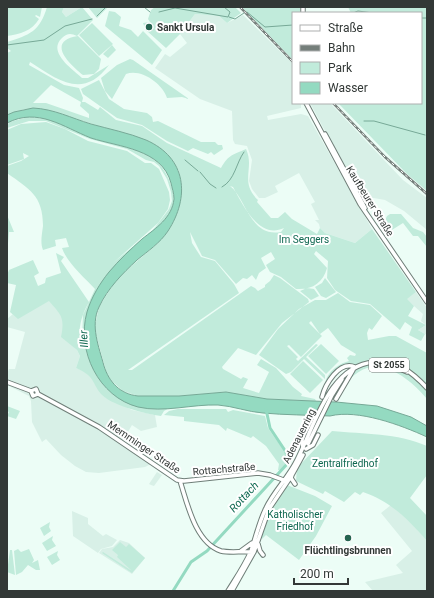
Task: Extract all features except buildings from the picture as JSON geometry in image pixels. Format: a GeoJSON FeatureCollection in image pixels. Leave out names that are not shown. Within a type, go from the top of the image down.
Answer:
{"type":"FeatureCollection","features":[{"type":"Feature","properties":{"kind":"main road","name":"Kaufbeurer Straße"},"geometry":{"type":"LineString","coordinates":[[309,104],[362,202],[427,299]]}},
{"type":"Feature","properties":{"kind":"main road","name":"Kaufbeurer Straße"},"geometry":{"type":"LineString","coordinates":[[309,104],[360,204],[427,302]]}},
{"type":"Feature","properties":{"kind":"main road","name":"Adenauerring"},"geometry":{"type":"LineString","coordinates":[[256,541],[266,508],[280,485],[292,475],[337,381],[354,369],[374,362],[391,363],[408,370],[427,389]]}},
{"type":"Feature","properties":{"kind":"main road"},"geometry":{"type":"LineString","coordinates":[[322,398],[329,381],[344,367],[350,365],[354,369],[349,379],[341,388],[336,399]]}},
{"type":"Feature","properties":{"kind":"main road"},"geometry":{"type":"LineString","coordinates":[[344,367],[347,368],[349,379]]}},
{"type":"Feature","properties":{"kind":"main road","name":"Memminger Straße"},"geometry":{"type":"LineString","coordinates":[[7,382],[31,391],[36,389],[38,394],[99,427],[169,476],[180,481],[194,525],[214,547],[221,551],[252,552]]}},
{"type":"Feature","properties":{"kind":"main road"},"geometry":{"type":"LineString","coordinates":[[304,434],[302,442],[306,446],[314,444],[318,435]]}},
{"type":"Feature","properties":{"kind":"main road","name":"Adenauerring"},"geometry":{"type":"LineString","coordinates":[[232,591],[252,552],[269,509],[306,446]]}},
{"type":"Feature","properties":{"kind":"main road","name":"Rottachstraße"},"geometry":{"type":"LineString","coordinates":[[180,481],[241,474],[272,476],[278,479],[286,480]]}},
{"type":"Feature","properties":{"kind":"main road"},"geometry":{"type":"LineString","coordinates":[[292,475],[291,478],[295,484]]}},
{"type":"Feature","properties":{"kind":"main road"},"geometry":{"type":"LineString","coordinates":[[278,479],[280,485]]}},
{"type":"Feature","properties":{"kind":"main road"},"geometry":{"type":"LineString","coordinates":[[240,551],[249,547],[256,541],[263,555]]}},
{"type":"Feature","properties":{"kind":"main road"},"geometry":{"type":"LineString","coordinates":[[240,551],[247,555],[247,559]]}},
{"type":"Feature","properties":{"kind":"main road","name":"Adenauerring"},"geometry":{"type":"LineString","coordinates":[[228,591],[252,552]]}},
{"type":"Feature","properties":{"kind":"shaded area"},"geometry":{"type":"Polygon","coordinates":[[[64,7],[82,7],[66,17],[62,12],[64,7]]]}},
{"type":"Feature","properties":{"kind":"shaded area"},"geometry":{"type":"Polygon","coordinates":[[[195,14],[219,16],[227,23],[243,15],[292,63],[292,104],[301,104],[301,108],[267,116],[268,120],[301,114],[308,116],[372,229],[355,243],[325,233],[315,220],[319,220],[311,204],[315,202],[299,173],[275,186],[278,192],[265,198],[259,198],[252,189],[249,181],[252,160],[247,146],[235,144],[233,140],[232,111],[200,99],[155,68],[165,54],[170,57],[187,43],[180,34],[195,14]]]}},
{"type":"Feature","properties":{"kind":"shaded area"},"geometry":{"type":"Polygon","coordinates":[[[311,104],[331,104],[403,180],[427,198],[427,230],[404,211],[385,200],[368,197],[361,198],[311,104]]]}},
{"type":"Feature","properties":{"kind":"shaded area"},"geometry":{"type":"Polygon","coordinates":[[[416,292],[427,308],[427,335],[418,330],[426,325],[421,321],[423,314],[406,299],[416,292]]]}},
{"type":"Feature","properties":{"kind":"shaded area"},"geometry":{"type":"Polygon","coordinates":[[[49,300],[62,316],[70,343],[77,350],[80,356],[76,368],[86,372],[93,378],[103,396],[132,410],[155,415],[157,427],[141,431],[132,425],[121,444],[151,464],[145,467],[99,473],[86,472],[75,466],[61,455],[46,439],[42,442],[32,422],[31,401],[29,396],[7,385],[7,374],[9,369],[15,369],[25,332],[7,327],[7,319],[13,314],[18,318],[49,300]]]}},
{"type":"Feature","properties":{"kind":"shaded area"},"geometry":{"type":"Polygon","coordinates":[[[157,472],[162,475],[154,486],[149,484],[157,472]]]}},
{"type":"Feature","properties":{"kind":"shaded area"},"geometry":{"type":"Polygon","coordinates":[[[391,505],[410,521],[427,541],[427,591],[373,591],[365,582],[403,573],[396,565],[412,551],[381,513],[391,505]]]}},
{"type":"Feature","properties":{"kind":"shaded area"},"geometry":{"type":"Polygon","coordinates":[[[72,511],[88,518],[88,524],[103,536],[106,534],[117,540],[112,546],[101,549],[98,553],[73,536],[72,511]]]}},
{"type":"Feature","properties":{"kind":"shaded area"},"geometry":{"type":"Polygon","coordinates":[[[120,540],[129,543],[145,558],[132,574],[99,553],[102,549],[113,547],[120,540]]]}},
{"type":"Feature","properties":{"kind":"green space"},"geometry":{"type":"Polygon","coordinates":[[[7,7],[42,7],[40,17],[35,16],[39,19],[33,26],[21,33],[7,36],[7,7]]]}},
{"type":"Feature","properties":{"kind":"green space","name":"Im Seggers"},"geometry":{"type":"Polygon","coordinates":[[[47,7],[64,7],[62,12],[66,17],[82,7],[93,20],[77,36],[69,34],[64,36],[58,43],[57,49],[67,65],[82,78],[88,78],[109,65],[99,76],[90,82],[80,84],[70,83],[50,75],[30,62],[29,65],[64,85],[79,88],[83,98],[82,102],[85,102],[98,110],[100,107],[116,120],[142,126],[167,143],[221,168],[229,157],[246,149],[249,162],[249,187],[258,200],[257,202],[271,218],[278,218],[285,212],[292,219],[317,234],[320,228],[325,233],[355,243],[372,229],[416,292],[407,299],[414,306],[408,316],[426,325],[418,330],[425,334],[421,341],[409,335],[412,327],[405,322],[400,330],[370,304],[351,301],[335,290],[327,278],[328,261],[316,251],[314,254],[327,268],[320,282],[312,287],[296,289],[281,277],[270,272],[266,265],[275,259],[271,252],[261,258],[266,268],[259,273],[256,280],[252,275],[247,279],[243,278],[236,284],[215,260],[202,256],[190,232],[192,243],[201,257],[215,261],[234,284],[239,293],[128,370],[132,370],[251,286],[258,291],[265,287],[274,275],[308,299],[309,302],[282,323],[256,355],[238,348],[222,367],[241,379],[243,377],[248,379],[243,388],[259,393],[269,372],[257,365],[261,359],[276,368],[293,387],[302,394],[301,396],[315,399],[316,401],[267,399],[226,392],[179,396],[138,396],[123,391],[108,378],[96,335],[95,325],[99,307],[117,278],[156,245],[169,230],[179,171],[167,155],[146,140],[42,109],[25,109],[7,115],[7,53],[11,51],[7,48],[7,42],[22,37],[33,31],[41,22],[47,7]],[[51,85],[33,103],[46,103],[89,118],[89,114],[80,106],[81,102],[51,85]],[[248,212],[255,223],[262,229],[271,232],[281,232],[284,228],[275,230],[267,229],[253,219],[248,212]]]}},
{"type":"Feature","properties":{"kind":"green space"},"geometry":{"type":"Polygon","coordinates":[[[88,7],[108,7],[97,18],[88,7]]]}},
{"type":"Feature","properties":{"kind":"green space"},"geometry":{"type":"Polygon","coordinates":[[[155,7],[235,7],[241,13],[227,23],[219,16],[195,14],[180,34],[166,48],[147,31],[152,27],[150,24],[145,28],[143,23],[150,22],[148,19],[151,10],[155,7]]]}},
{"type":"Feature","properties":{"kind":"green space"},"geometry":{"type":"Polygon","coordinates":[[[242,7],[300,7],[300,12],[292,12],[292,59],[242,7]]]}},
{"type":"Feature","properties":{"kind":"green space"},"geometry":{"type":"Polygon","coordinates":[[[348,7],[427,7],[427,191],[407,174],[339,104],[422,104],[422,12],[350,12],[348,7]]]}},
{"type":"Feature","properties":{"kind":"green space"},"geometry":{"type":"Polygon","coordinates":[[[109,11],[115,12],[121,17],[119,26],[131,30],[138,37],[143,31],[162,50],[152,65],[105,26],[109,11]]]}},
{"type":"Feature","properties":{"kind":"green space"},"geometry":{"type":"Polygon","coordinates":[[[92,23],[113,44],[99,56],[79,35],[92,23]]]}},
{"type":"Feature","properties":{"kind":"green space"},"geometry":{"type":"Polygon","coordinates":[[[78,36],[101,59],[99,69],[94,74],[83,75],[71,65],[63,53],[63,43],[68,39],[78,36]]]}},
{"type":"Feature","properties":{"kind":"green space"},"geometry":{"type":"Polygon","coordinates":[[[112,45],[116,50],[108,58],[103,54],[112,45]]]}},
{"type":"Feature","properties":{"kind":"green space"},"geometry":{"type":"Polygon","coordinates":[[[130,59],[189,99],[182,97],[167,98],[161,88],[151,78],[138,73],[132,73],[126,74],[112,99],[105,91],[101,78],[117,65],[130,59]]]}},
{"type":"Feature","properties":{"kind":"green space"},"geometry":{"type":"Polygon","coordinates":[[[99,80],[109,99],[124,109],[147,113],[152,117],[153,122],[158,121],[201,142],[215,142],[218,145],[222,145],[223,149],[214,155],[211,152],[208,154],[193,148],[188,151],[167,141],[142,125],[117,118],[83,94],[81,89],[99,80]]]}},
{"type":"Feature","properties":{"kind":"green space"},"geometry":{"type":"Polygon","coordinates":[[[28,117],[50,120],[101,140],[141,152],[157,162],[168,177],[173,196],[173,203],[169,214],[158,227],[132,248],[111,270],[91,307],[84,332],[87,355],[97,376],[108,390],[123,401],[132,404],[151,407],[171,407],[164,411],[161,416],[115,403],[108,400],[99,392],[91,378],[83,371],[76,368],[80,356],[77,350],[61,337],[61,317],[49,301],[18,319],[10,312],[16,285],[7,283],[7,275],[9,270],[33,260],[39,273],[34,276],[38,286],[45,283],[46,278],[61,273],[56,253],[64,257],[61,261],[89,302],[95,289],[72,265],[64,254],[62,248],[69,247],[66,238],[55,240],[56,246],[43,250],[41,241],[43,226],[42,215],[37,200],[28,189],[7,173],[7,166],[21,161],[29,156],[23,153],[24,159],[7,165],[7,130],[21,124],[46,122],[65,129],[88,141],[127,151],[145,163],[151,163],[159,169],[169,192],[170,200],[168,209],[158,223],[113,263],[153,230],[169,209],[172,201],[171,192],[167,179],[159,166],[127,149],[90,139],[46,121],[29,121],[7,128],[9,122],[28,117]],[[83,316],[80,327],[80,337],[82,341],[83,316]]]}},
{"type":"Feature","properties":{"kind":"green space"},"geometry":{"type":"Polygon","coordinates":[[[390,214],[401,214],[413,228],[423,232],[427,237],[427,247],[418,236],[413,236],[403,223],[387,233],[382,227],[387,216],[390,214]]]}},
{"type":"Feature","properties":{"kind":"green space"},"geometry":{"type":"Polygon","coordinates":[[[7,215],[14,232],[9,232],[7,255],[7,215]]]}},
{"type":"Feature","properties":{"kind":"green space"},"geometry":{"type":"Polygon","coordinates":[[[325,278],[336,292],[326,298],[321,296],[315,287],[322,283],[325,278]]]}},
{"type":"Feature","properties":{"kind":"green space"},"geometry":{"type":"Polygon","coordinates":[[[307,288],[314,289],[319,296],[311,300],[300,291],[307,288]]]}},
{"type":"Feature","properties":{"kind":"green space"},"geometry":{"type":"Polygon","coordinates":[[[338,293],[350,302],[370,305],[382,316],[372,330],[369,328],[367,333],[368,340],[396,336],[427,353],[427,399],[408,380],[384,367],[375,366],[367,368],[358,372],[351,378],[353,370],[350,364],[342,366],[325,387],[329,374],[336,367],[349,361],[347,358],[350,355],[355,356],[356,354],[341,345],[328,328],[320,334],[322,336],[301,357],[289,345],[287,346],[298,357],[296,359],[298,361],[316,344],[318,345],[306,357],[325,375],[325,379],[304,359],[291,372],[286,374],[259,355],[278,329],[299,309],[315,300],[326,300],[338,293]],[[311,321],[309,323],[320,334],[311,321]]]}},
{"type":"Feature","properties":{"kind":"green space"},"geometry":{"type":"Polygon","coordinates":[[[321,344],[339,361],[326,374],[308,356],[321,344]]]}},
{"type":"Feature","properties":{"kind":"green space"},"geometry":{"type":"Polygon","coordinates":[[[303,361],[323,380],[310,393],[290,374],[303,361]]]}},
{"type":"Feature","properties":{"kind":"green space"},"geometry":{"type":"Polygon","coordinates":[[[7,406],[20,411],[16,419],[7,416],[9,412],[7,411],[7,406]]]}},
{"type":"Feature","properties":{"kind":"green space"},"geometry":{"type":"Polygon","coordinates":[[[178,409],[226,409],[228,412],[233,410],[265,416],[268,428],[287,455],[286,463],[281,471],[278,470],[279,464],[266,446],[253,436],[251,438],[227,428],[226,431],[219,425],[184,421],[184,417],[164,415],[169,411],[178,409]]]}},
{"type":"Feature","properties":{"kind":"green space","name":"Zentralfriedhof"},"geometry":{"type":"Polygon","coordinates":[[[332,431],[392,436],[427,446],[427,475],[410,498],[427,516],[427,541],[398,512],[382,500],[363,492],[360,495],[355,492],[344,502],[325,491],[323,494],[296,481],[297,468],[332,431]]]}},
{"type":"Feature","properties":{"kind":"green space","name":"Katholischer Friedhof"},"geometry":{"type":"Polygon","coordinates":[[[287,485],[315,496],[332,506],[316,536],[299,560],[266,535],[262,539],[261,535],[269,509],[287,485]]]}},
{"type":"Feature","properties":{"kind":"green space"},"geometry":{"type":"Polygon","coordinates":[[[50,522],[49,527],[51,531],[44,536],[40,528],[50,522]]]}},
{"type":"Feature","properties":{"kind":"green space"},"geometry":{"type":"Polygon","coordinates":[[[53,536],[52,540],[56,546],[47,551],[42,543],[53,536]]]}},
{"type":"Feature","properties":{"kind":"green space"},"geometry":{"type":"Polygon","coordinates":[[[120,542],[126,547],[129,544],[145,558],[132,573],[102,553],[103,552],[132,571],[117,557],[118,555],[112,550],[120,542]]]}},
{"type":"Feature","properties":{"kind":"green space"},"geometry":{"type":"Polygon","coordinates":[[[18,549],[21,552],[29,549],[34,560],[32,563],[38,560],[40,570],[36,570],[28,565],[22,572],[16,575],[14,551],[18,549]]]}},
{"type":"Feature","properties":{"kind":"green space"},"geometry":{"type":"Polygon","coordinates":[[[10,550],[12,550],[15,575],[7,572],[10,550]]]}},
{"type":"Feature","properties":{"kind":"green space"},"geometry":{"type":"Polygon","coordinates":[[[58,551],[57,555],[60,560],[52,565],[47,557],[58,551]]]}},
{"type":"Feature","properties":{"kind":"water"},"geometry":{"type":"Polygon","coordinates":[[[33,108],[55,112],[146,140],[160,148],[170,157],[177,168],[181,180],[182,192],[180,205],[168,231],[158,243],[137,260],[116,282],[103,300],[96,314],[96,336],[104,366],[112,382],[116,386],[126,393],[138,396],[179,396],[226,392],[267,399],[336,402],[377,406],[411,417],[427,426],[427,437],[392,423],[366,416],[341,414],[330,416],[271,414],[218,405],[148,409],[124,402],[112,393],[102,383],[88,357],[84,327],[87,312],[96,291],[109,272],[129,251],[158,227],[167,217],[173,206],[174,199],[171,183],[166,172],[159,163],[138,151],[91,138],[50,120],[29,117],[7,123],[7,115],[33,108]]]}},
{"type":"Feature","properties":{"kind":"waterway"},"geometry":{"type":"LineString","coordinates":[[97,16],[106,7]]}},
{"type":"Feature","properties":{"kind":"waterway"},"geometry":{"type":"LineString","coordinates":[[144,7],[150,12]]}},
{"type":"Feature","properties":{"kind":"waterway"},"geometry":{"type":"LineString","coordinates":[[159,12],[175,8],[228,17],[230,12],[224,7]]}},
{"type":"Feature","properties":{"kind":"waterway"},"geometry":{"type":"LineString","coordinates":[[247,12],[265,27],[292,25]]}},
{"type":"Feature","properties":{"kind":"waterway"},"geometry":{"type":"LineString","coordinates":[[356,12],[366,12]]}},
{"type":"Feature","properties":{"kind":"waterway"},"geometry":{"type":"LineString","coordinates":[[229,17],[235,19],[244,13]]}},
{"type":"Feature","properties":{"kind":"waterway"},"geometry":{"type":"LineString","coordinates":[[422,18],[427,18]]}},
{"type":"Feature","properties":{"kind":"waterway"},"geometry":{"type":"LineString","coordinates":[[7,45],[44,40],[65,26],[92,19]]}},
{"type":"Feature","properties":{"kind":"waterway"},"geometry":{"type":"LineString","coordinates":[[364,121],[374,121],[425,135]]}},
{"type":"Feature","properties":{"kind":"waterway"},"geometry":{"type":"LineString","coordinates":[[222,187],[233,176],[244,152]]}},
{"type":"Feature","properties":{"kind":"waterway"},"geometry":{"type":"LineString","coordinates":[[185,160],[198,171]]}},
{"type":"Feature","properties":{"kind":"waterway"},"geometry":{"type":"LineString","coordinates":[[200,172],[210,184],[216,188]]}},
{"type":"Feature","properties":{"kind":"waterway","name":"Rottach"},"geometry":{"type":"LineString","coordinates":[[173,591],[191,562],[207,551],[288,463],[286,452],[270,428],[266,409]]}},
{"type":"Feature","properties":{"kind":"railway"},"geometry":{"type":"LineString","coordinates":[[240,7],[292,61]]}},
{"type":"Feature","properties":{"kind":"railway"},"geometry":{"type":"LineString","coordinates":[[334,104],[385,157],[427,194]]}},
{"type":"Feature","properties":{"kind":"place","name":"Sankt Ursula"},"geometry":{"type":"Point","coordinates":[149,27]}},
{"type":"Feature","properties":{"kind":"place","name":"Flüchtlingsbrunnen"},"geometry":{"type":"Point","coordinates":[348,538]}},
{"type":"Feature","properties":{"kind":"water label","name":"Iller"},"geometry":{"type":"Point","coordinates":[84,339]}}]}
